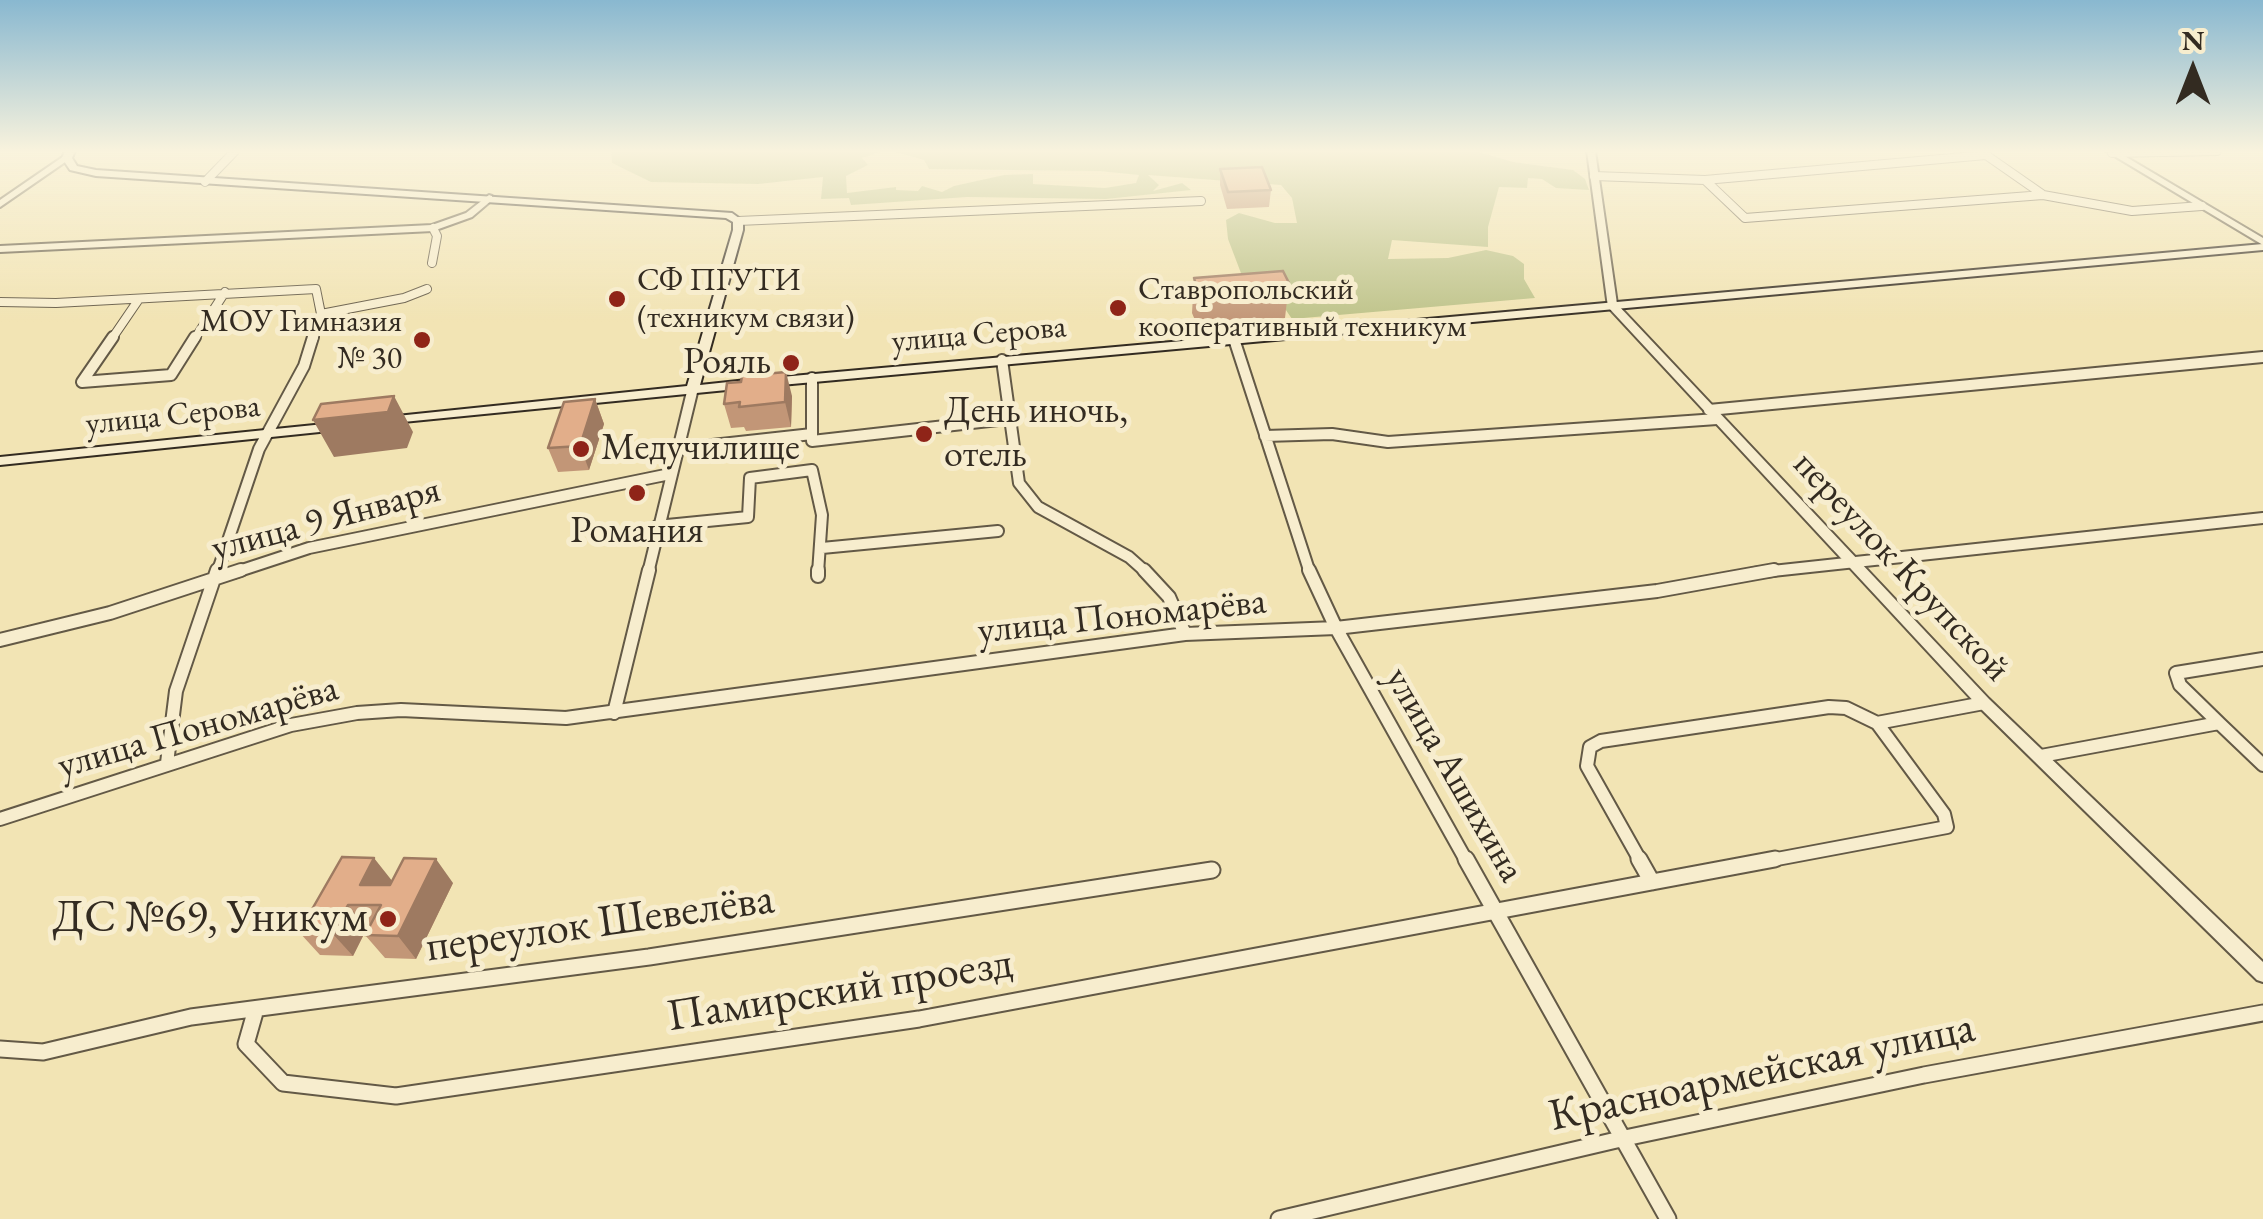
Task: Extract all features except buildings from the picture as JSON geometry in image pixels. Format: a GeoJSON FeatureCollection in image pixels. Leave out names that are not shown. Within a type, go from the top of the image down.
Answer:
{"type":"FeatureCollection","features":[{"type":"Feature","properties":{"kind":"main road"},"geometry":{"type":"LineString","coordinates":[[658,208],[728,215],[738,221],[718,308],[693,388]]}},
{"type":"Feature","properties":{"kind":"main road","name":"улица Серова"},"geometry":{"type":"LineString","coordinates":[[369,423],[693,388],[2263,245]]}},
{"type":"Feature","properties":{"kind":"main road","name":"улица Серова"},"geometry":{"type":"LineString","coordinates":[[0,461],[353,425]]}},
{"type":"Feature","properties":{"kind":"street"},"geometry":{"type":"LineString","coordinates":[[0,250],[435,232],[478,208]]}},
{"type":"Feature","properties":{"kind":"street"},"geometry":{"type":"LineString","coordinates":[[738,221],[1042,208]]}},
{"type":"Feature","properties":{"kind":"street"},"geometry":{"type":"LineString","coordinates":[[1598,208],[1612,304]]}},
{"type":"Feature","properties":{"kind":"street"},"geometry":{"type":"LineString","coordinates":[[1735,208],[1746,218],[1877,208]]}},
{"type":"Feature","properties":{"kind":"street"},"geometry":{"type":"LineString","coordinates":[[2115,208],[2132,211],[2176,208]]}},
{"type":"Feature","properties":{"kind":"street"},"geometry":{"type":"LineString","coordinates":[[2205,208],[2263,245]]}},
{"type":"Feature","properties":{"kind":"street"},"geometry":{"type":"LineString","coordinates":[[432,263],[435,232]]}},
{"type":"Feature","properties":{"kind":"street"},"geometry":{"type":"LineString","coordinates":[[321,314],[404,298],[427,289]]}},
{"type":"Feature","properties":{"kind":"street"},"geometry":{"type":"LineString","coordinates":[[0,302],[316,290],[321,314],[304,366],[268,434],[212,580],[176,692],[166,762]]}},
{"type":"Feature","properties":{"kind":"street"},"geometry":{"type":"LineString","coordinates":[[139,299],[82,382],[171,375],[225,292]]}},
{"type":"Feature","properties":{"kind":"street","name":"переулок Крупской"},"geometry":{"type":"LineString","coordinates":[[1612,304],[1984,703],[2263,974]]}},
{"type":"Feature","properties":{"kind":"street","name":"улица Ашихина"},"geometry":{"type":"LineString","coordinates":[[1234,340],[1306,562],[1336,628],[1668,1219]]}},
{"type":"Feature","properties":{"kind":"street"},"geometry":{"type":"LineString","coordinates":[[1266,436],[1332,434],[1388,442],[1713,414],[2263,357]]}},
{"type":"Feature","properties":{"kind":"street"},"geometry":{"type":"LineString","coordinates":[[1002,360],[1018,482],[1038,507],[1128,557],[1154,578],[1169,597],[1185,634]]}},
{"type":"Feature","properties":{"kind":"street"},"geometry":{"type":"LineString","coordinates":[[812,378],[812,441],[1007,419]]}},
{"type":"Feature","properties":{"kind":"street"},"geometry":{"type":"LineString","coordinates":[[614,712],[693,388]]}},
{"type":"Feature","properties":{"kind":"street"},"geometry":{"type":"LineString","coordinates":[[676,448],[812,434]]}},
{"type":"Feature","properties":{"kind":"street"},"geometry":{"type":"LineString","coordinates":[[657,526],[748,516],[750,478],[812,470],[822,515],[818,576]]}},
{"type":"Feature","properties":{"kind":"street","name":"улица 9 Января"},"geometry":{"type":"LineString","coordinates":[[0,640],[110,613],[309,548],[670,474]]}},
{"type":"Feature","properties":{"kind":"street","name":"улица Пономарёва"},"geometry":{"type":"LineString","coordinates":[[0,819],[166,762],[291,725],[357,713],[401,710],[566,718],[1185,634],[1336,628],[1635,594],[1727,576],[2263,518]]}},
{"type":"Feature","properties":{"kind":"street"},"geometry":{"type":"LineString","coordinates":[[822,548],[998,531]]}},
{"type":"Feature","properties":{"kind":"street"},"geometry":{"type":"LineString","coordinates":[[2263,660],[2176,673],[2180,685],[2263,765]]}},
{"type":"Feature","properties":{"kind":"street"},"geometry":{"type":"LineString","coordinates":[[1877,723],[1984,703]]}},
{"type":"Feature","properties":{"kind":"street"},"geometry":{"type":"LineString","coordinates":[[1496,910],[1652,882],[1947,827],[1944,814],[1877,723],[1846,708],[1829,707],[1601,742],[1590,747],[1587,766],[1652,882]]}},
{"type":"Feature","properties":{"kind":"street"},"geometry":{"type":"LineString","coordinates":[[2041,756],[2220,723]]}},
{"type":"Feature","properties":{"kind":"street","name":"переулок Шевелёва"},"geometry":{"type":"LineString","coordinates":[[0,1049],[42,1052],[191,1016],[649,957],[1212,870]]}},
{"type":"Feature","properties":{"kind":"street","name":"Памирский проезд"},"geometry":{"type":"LineString","coordinates":[[256,1008],[246,1044],[283,1082],[396,1096],[919,1018],[1496,910]]}},
{"type":"Feature","properties":{"kind":"street","name":"Красноармейская улица"},"geometry":{"type":"LineString","coordinates":[[1279,1219],[1625,1138],[1924,1075],[2263,1013]]}},
{"type":"Feature","properties":{"kind":"green space"},"geometry":{"type":"Polygon","coordinates":[[[1294,208],[1493,208],[1488,247],[1392,240],[1388,259],[1448,258],[1486,250],[1513,256],[1524,264],[1524,279],[1535,298],[1292,319],[1267,282],[1244,281],[1228,239],[1226,220],[1239,213],[1275,223],[1297,223],[1294,208]]]}},
{"type":"Feature","properties":{"kind":"place","name":"СФ ПГУТИ (техникум связи)"},"geometry":{"type":"Point","coordinates":[617,299]}},
{"type":"Feature","properties":{"kind":"place","name":"Ставропольский кооперативный техникум"},"geometry":{"type":"Point","coordinates":[1118,308]}},
{"type":"Feature","properties":{"kind":"place","name":"МОУ Гимназия № 30"},"geometry":{"type":"Point","coordinates":[422,340]}},
{"type":"Feature","properties":{"kind":"place","name":"Рояль"},"geometry":{"type":"Point","coordinates":[791,363]}},
{"type":"Feature","properties":{"kind":"place","name":"День иночь, отель"},"geometry":{"type":"Point","coordinates":[924,434]}},
{"type":"Feature","properties":{"kind":"place","name":"Медучилище"},"geometry":{"type":"Point","coordinates":[581,449]}},
{"type":"Feature","properties":{"kind":"place","name":"Романия"},"geometry":{"type":"Point","coordinates":[637,493]}},
{"type":"Feature","properties":{"kind":"place","name":"ДС №69, Уникум"},"geometry":{"type":"Point","coordinates":[388,919]}}]}
